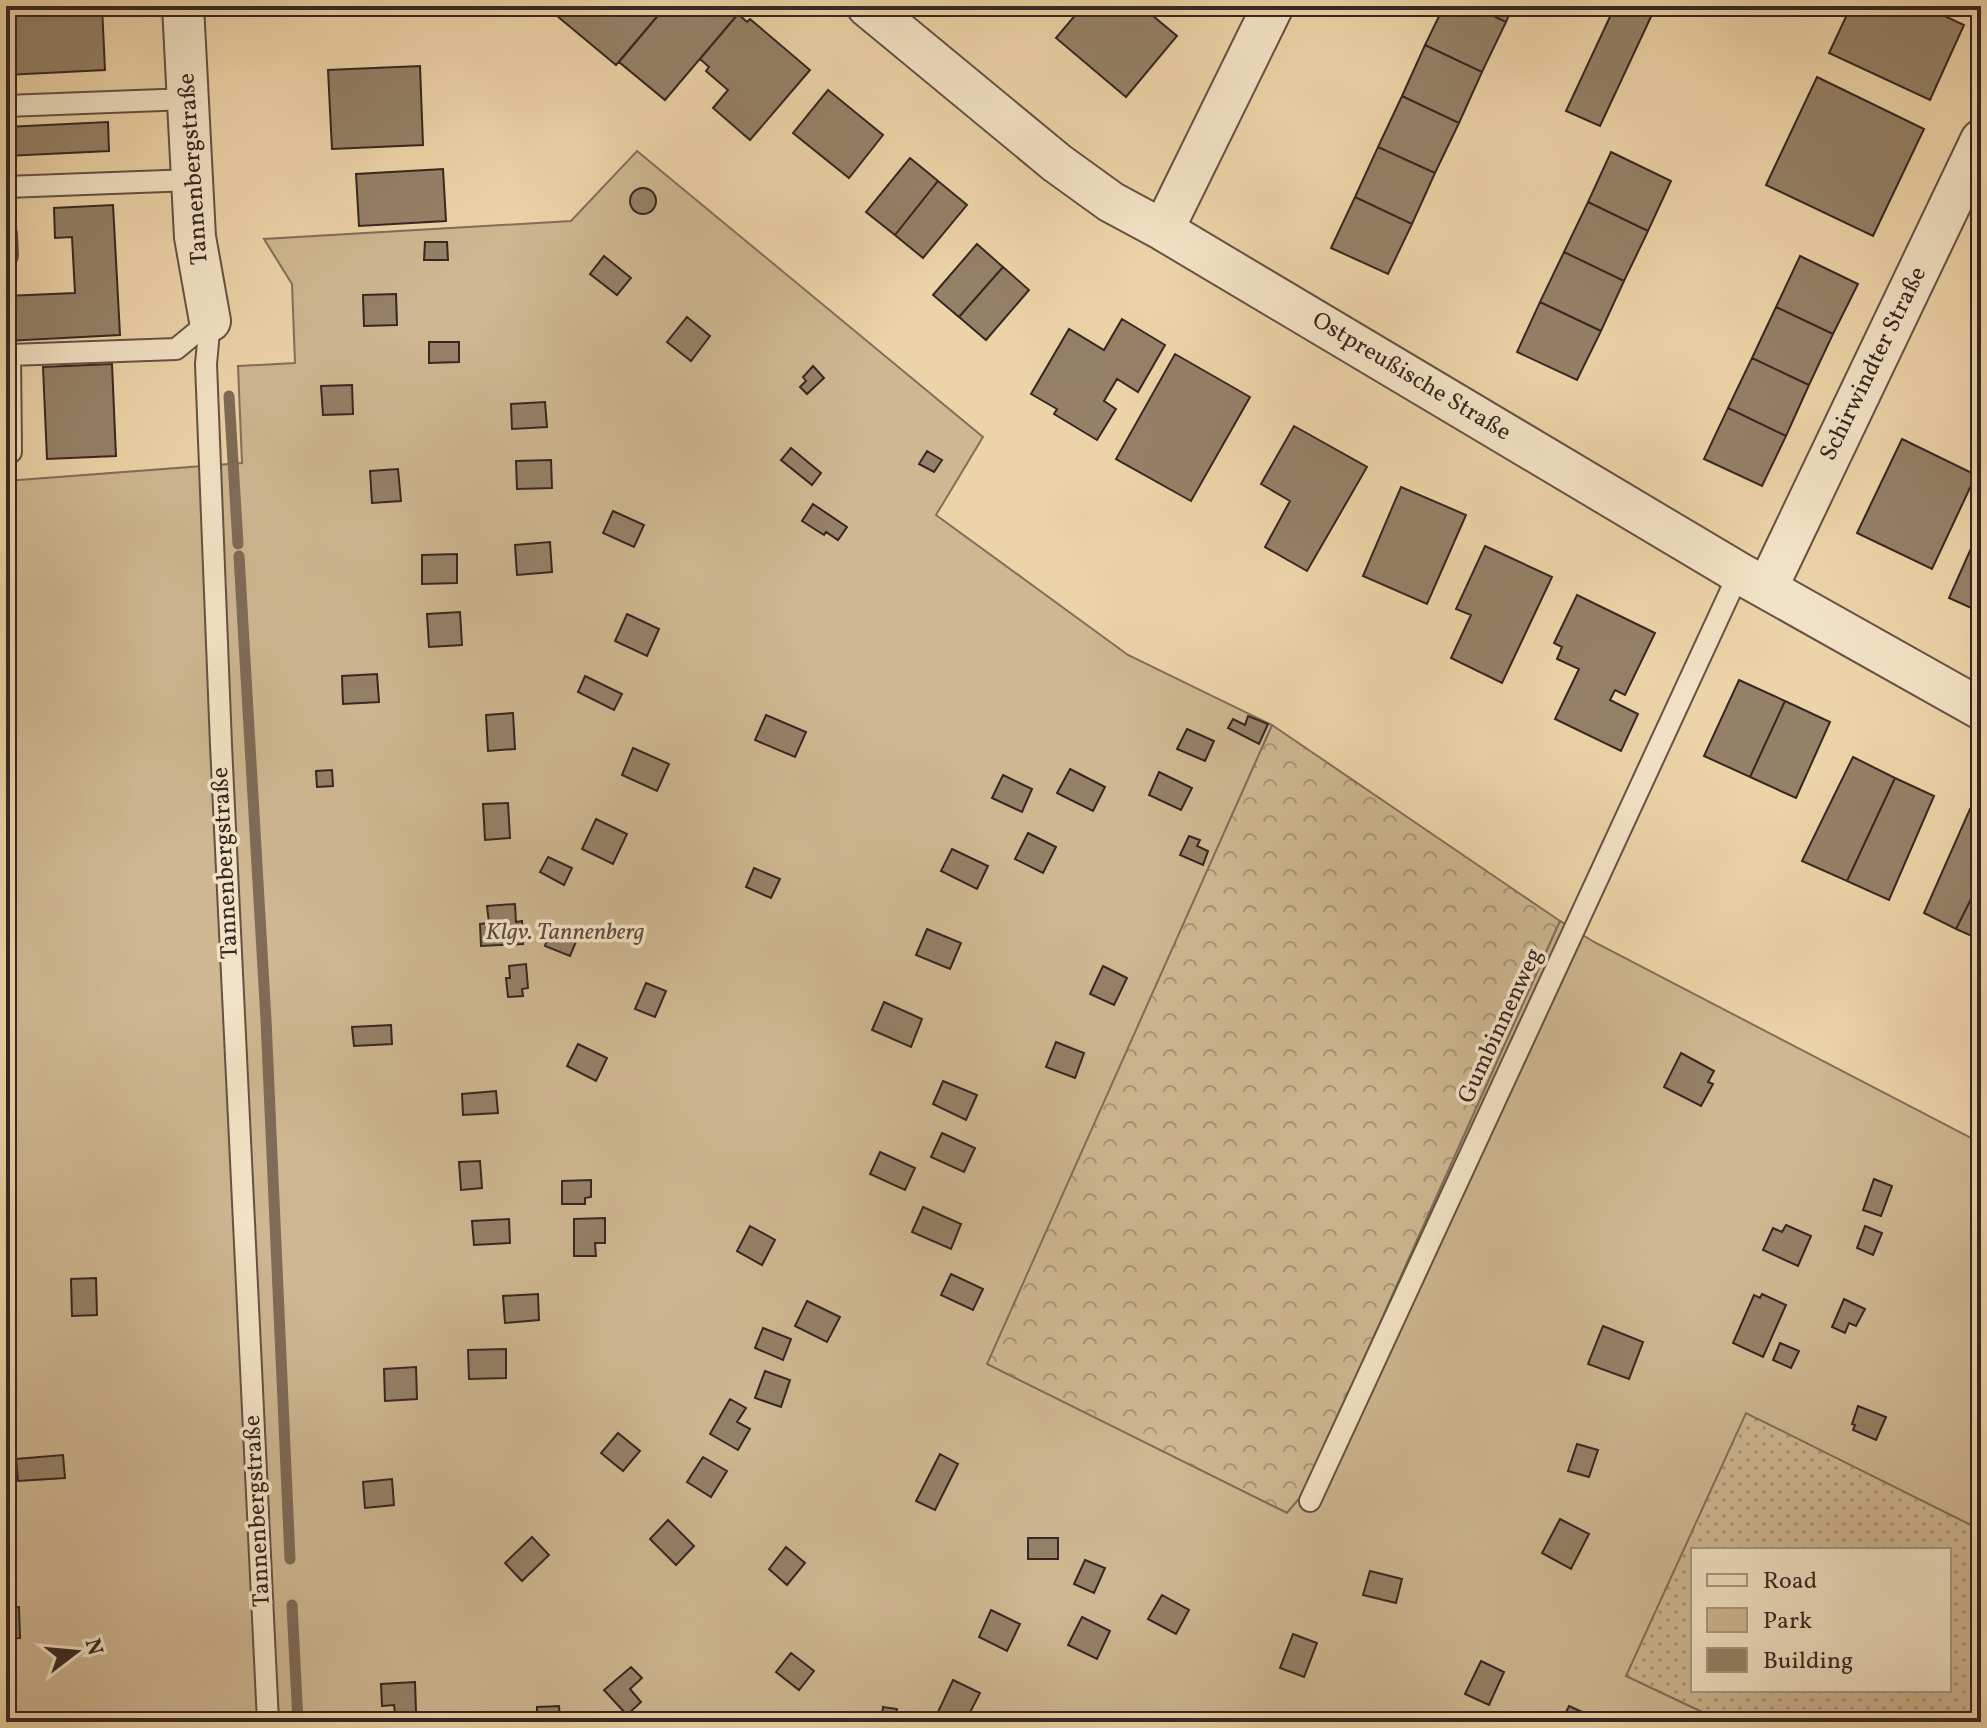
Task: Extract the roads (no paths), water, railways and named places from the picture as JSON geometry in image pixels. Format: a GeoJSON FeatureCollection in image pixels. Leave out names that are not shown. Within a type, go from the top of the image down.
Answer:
{"type":"FeatureCollection","features":[{"type":"Feature","properties":{"kind":"street","name":"Tannenbergstraße"},"geometry":{"type":"LineString","coordinates":[[183,6],[195,237],[210,321]]}},
{"type":"Feature","properties":{"kind":"street","name":"Ostpreußische Straße"},"geometry":{"type":"LineString","coordinates":[[867,6],[1057,163],[1111,202],[1753,580],[1981,709]]}},
{"type":"Feature","properties":{"kind":"street"},"geometry":{"type":"LineString","coordinates":[[1163,230],[1273,6]]}},
{"type":"Feature","properties":{"kind":"street","name":"Schirwindter Straße"},"geometry":{"type":"LineString","coordinates":[[1753,580],[1981,140]]}},
{"type":"Feature","properties":{"kind":"lane"},"geometry":{"type":"LineString","coordinates":[[6,106],[188,99]]}},
{"type":"Feature","properties":{"kind":"lane"},"geometry":{"type":"LineString","coordinates":[[6,187],[192,180]]}},
{"type":"Feature","properties":{"kind":"lane"},"geometry":{"type":"LineString","coordinates":[[6,234],[7,256]]}},
{"type":"Feature","properties":{"kind":"lane"},"geometry":{"type":"LineString","coordinates":[[11,452],[10,355],[176,349],[210,321]]}},
{"type":"Feature","properties":{"kind":"lane","name":"Tannenbergstraße"},"geometry":{"type":"LineString","coordinates":[[210,321],[206,364],[221,745],[268,1722]]}},
{"type":"Feature","properties":{"kind":"lane","name":"Gumbinnenweg"},"geometry":{"type":"LineString","coordinates":[[1310,1501],[1753,580]]}},
{"type":"Feature","properties":{"kind":"waterway"},"geometry":{"type":"LineString","coordinates":[[229,396],[238,544]]}},
{"type":"Feature","properties":{"kind":"waterway"},"geometry":{"type":"LineString","coordinates":[[239,556],[266,1020],[290,1559]]}},
{"type":"Feature","properties":{"kind":"waterway"},"geometry":{"type":"LineString","coordinates":[[292,1605],[298,1722]]}},
{"type":"Feature","properties":{"kind":"park label","name":"Klgv. Tannenberg"},"geometry":{"type":"Point","coordinates":[565,933]}}]}
